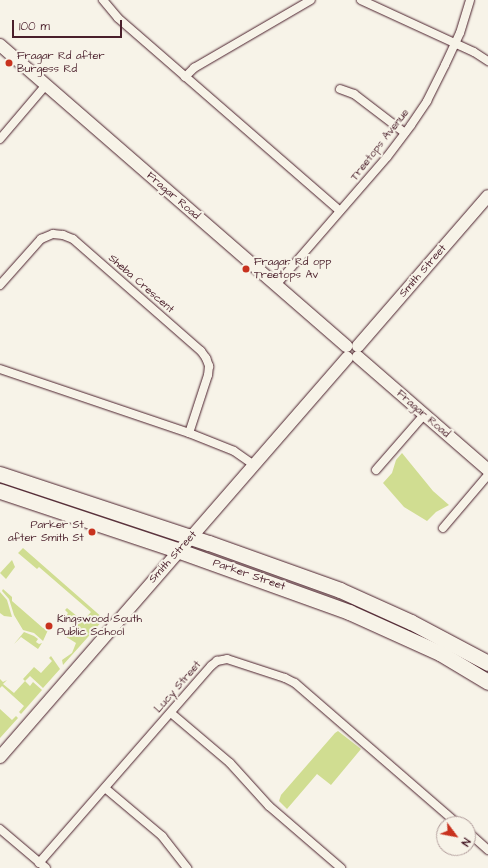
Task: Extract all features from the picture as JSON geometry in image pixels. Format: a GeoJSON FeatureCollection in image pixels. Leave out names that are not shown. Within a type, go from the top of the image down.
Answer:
{"type":"FeatureCollection","features":[{"type":"Feature","properties":{"kind":"highway","name":"Parker Street"},"geometry":{"type":"LineString","coordinates":[[0,474],[191,537],[347,593],[438,635],[488,663]]}},
{"type":"Feature","properties":{"kind":"highway","name":"Parker Street"},"geometry":{"type":"LineString","coordinates":[[0,491],[177,550],[299,593],[375,623],[440,653],[488,682]]}},
{"type":"Feature","properties":{"kind":"street"},"geometry":{"type":"LineString","coordinates":[[103,0],[118,18],[340,211]]}},
{"type":"Feature","properties":{"kind":"street"},"geometry":{"type":"LineString","coordinates":[[186,77],[194,68],[312,0]]}},
{"type":"Feature","properties":{"kind":"street"},"geometry":{"type":"LineString","coordinates":[[363,0],[455,43],[488,61]]}},
{"type":"Feature","properties":{"kind":"street","name":"Treetops Avenue"},"geometry":{"type":"LineString","coordinates":[[276,285],[405,133],[432,91],[455,43],[470,0]]}},
{"type":"Feature","properties":{"kind":"street","name":"Fragar Road"},"geometry":{"type":"LineString","coordinates":[[0,45],[488,470]]}},
{"type":"Feature","properties":{"kind":"street"},"geometry":{"type":"LineString","coordinates":[[0,139],[46,85]]}},
{"type":"Feature","properties":{"kind":"street"},"geometry":{"type":"LineString","coordinates":[[340,89],[354,94],[405,133]]}},
{"type":"Feature","properties":{"kind":"street","name":"Smith Street"},"geometry":{"type":"LineString","coordinates":[[0,757],[177,550],[191,537],[254,466],[488,196]]}},
{"type":"Feature","properties":{"kind":"street","name":"Sheba Crescent"},"geometry":{"type":"LineString","coordinates":[[0,285],[41,239],[49,235],[58,234],[73,239],[201,351],[206,358],[209,366],[208,375],[189,433]]}},
{"type":"Feature","properties":{"kind":"street"},"geometry":{"type":"LineString","coordinates":[[0,368],[189,433],[234,451],[254,466]]}},
{"type":"Feature","properties":{"kind":"street"},"geometry":{"type":"LineString","coordinates":[[376,470],[424,415]]}},
{"type":"Feature","properties":{"kind":"street"},"geometry":{"type":"LineString","coordinates":[[443,528],[488,475]]}},
{"type":"Feature","properties":{"kind":"street","name":"Lucy Street"},"geometry":{"type":"LineString","coordinates":[[43,865],[105,788],[211,666],[221,660],[232,659],[285,678],[300,687],[449,816]]}},
{"type":"Feature","properties":{"kind":"street"},"geometry":{"type":"LineString","coordinates":[[171,713],[230,763],[269,806],[341,868]]}},
{"type":"Feature","properties":{"kind":"street"},"geometry":{"type":"LineString","coordinates":[[105,788],[162,836],[187,868]]}},
{"type":"Feature","properties":{"kind":"street"},"geometry":{"type":"LineString","coordinates":[[0,829],[43,865]]}},
{"type":"Feature","properties":{"kind":"street"},"geometry":{"type":"LineString","coordinates":[[476,839],[488,850]]}},
{"type":"Feature","properties":{"kind":"green space"},"geometry":{"type":"Polygon","coordinates":[[[402,453],[433,491],[449,505],[436,512],[427,521],[404,507],[383,483],[392,473],[396,460],[402,453]]]}},
{"type":"Feature","properties":{"kind":"green space"},"geometry":{"type":"Polygon","coordinates":[[[23,548],[104,619],[63,665],[62,660],[72,653],[76,643],[60,633],[63,634],[74,622],[66,616],[68,613],[65,610],[67,608],[83,621],[91,612],[39,567],[37,569],[18,553],[23,548]]]}},
{"type":"Feature","properties":{"kind":"green space"},"geometry":{"type":"Polygon","coordinates":[[[12,560],[15,567],[6,579],[0,573],[12,560]]]}},
{"type":"Feature","properties":{"kind":"green space"},"geometry":{"type":"Polygon","coordinates":[[[3,589],[12,597],[12,601],[43,628],[48,630],[43,641],[34,633],[23,630],[14,615],[9,599],[2,591],[3,589]]]}},
{"type":"Feature","properties":{"kind":"green space"},"geometry":{"type":"Polygon","coordinates":[[[0,592],[7,600],[12,617],[4,616],[0,613],[0,592]]]}},
{"type":"Feature","properties":{"kind":"green space"},"geometry":{"type":"Polygon","coordinates":[[[24,632],[38,639],[36,642],[39,644],[42,643],[38,649],[21,637],[14,644],[24,632]]]}},
{"type":"Feature","properties":{"kind":"green space"},"geometry":{"type":"Polygon","coordinates":[[[51,656],[60,669],[43,688],[30,676],[25,681],[23,679],[34,667],[41,673],[52,661],[49,658],[51,656]]]}},
{"type":"Feature","properties":{"kind":"green space"},"geometry":{"type":"Polygon","coordinates":[[[0,679],[3,682],[7,680],[3,684],[14,693],[25,681],[30,686],[33,682],[42,690],[21,714],[19,712],[24,706],[2,686],[0,688],[0,679]]]}},
{"type":"Feature","properties":{"kind":"green space"},"geometry":{"type":"Polygon","coordinates":[[[0,709],[12,720],[16,716],[18,718],[0,738],[0,709]]]}},
{"type":"Feature","properties":{"kind":"green space"},"geometry":{"type":"Polygon","coordinates":[[[338,731],[361,749],[331,785],[317,774],[287,809],[279,801],[281,795],[338,731]]]}},
{"type":"Feature","properties":{"kind":"place","name":"Fragar Rd after Burgess Rd"},"geometry":{"type":"Point","coordinates":[9,63]}},
{"type":"Feature","properties":{"kind":"place","name":"Fragar Rd opp Treetops Av"},"geometry":{"type":"Point","coordinates":[246,269]}},
{"type":"Feature","properties":{"kind":"place","name":"Parker St after Smith St"},"geometry":{"type":"Point","coordinates":[92,532]}},
{"type":"Feature","properties":{"kind":"place","name":"Kingswood South Public School"},"geometry":{"type":"Point","coordinates":[49,626]}}]}
